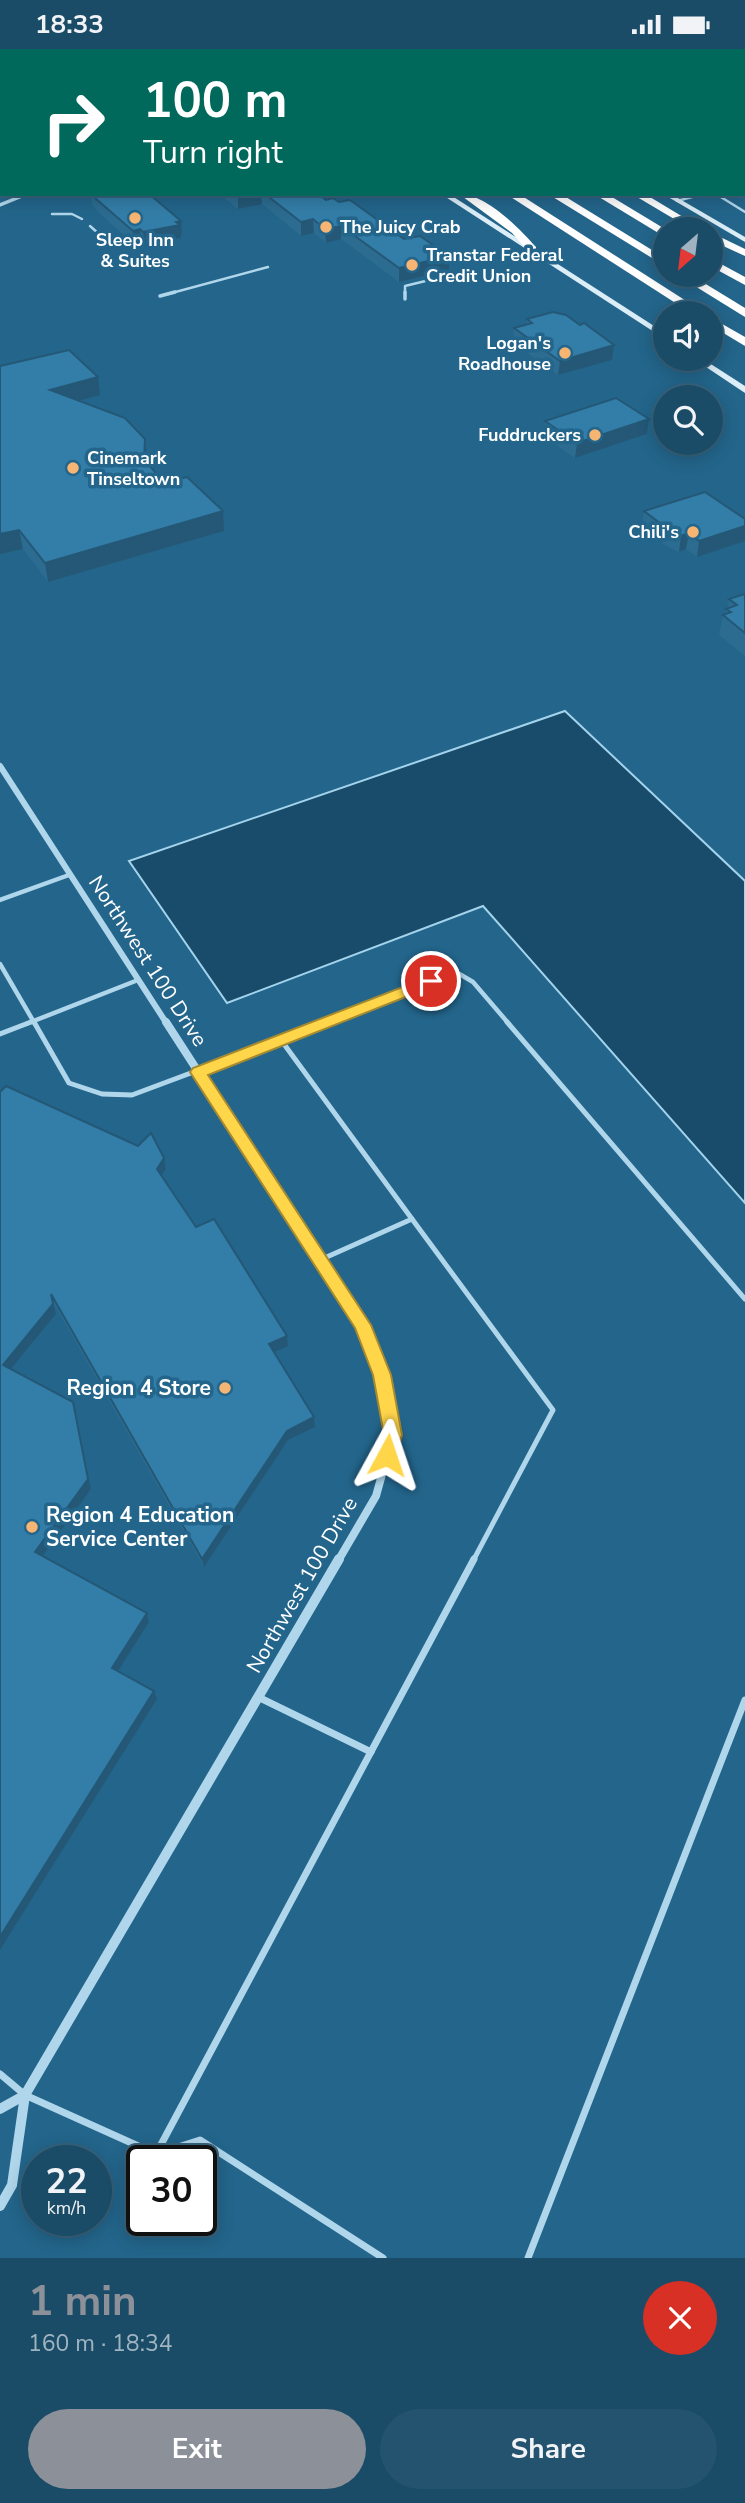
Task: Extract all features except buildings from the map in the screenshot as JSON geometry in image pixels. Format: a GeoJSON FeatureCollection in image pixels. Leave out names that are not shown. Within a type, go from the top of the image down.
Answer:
{"type":"FeatureCollection","features":[{"type":"Feature","properties":{"kind":"highway"},"geometry":{"type":"LineString","coordinates":[[467,196],[516,231],[532,250]]}},
{"type":"Feature","properties":{"kind":"highway"},"geometry":{"type":"LineString","coordinates":[[514,196],[680,301]]}},
{"type":"Feature","properties":{"kind":"highway"},"geometry":{"type":"LineString","coordinates":[[555,196],[653,256]]}},
{"type":"Feature","properties":{"kind":"highway"},"geometry":{"type":"LineString","coordinates":[[602,196],[653,227]]}},
{"type":"Feature","properties":{"kind":"highway"},"geometry":{"type":"LineString","coordinates":[[640,196],[677,217]]}},
{"type":"Feature","properties":{"kind":"highway"},"geometry":{"type":"LineString","coordinates":[[723,242],[745,253]]}},
{"type":"Feature","properties":{"kind":"highway"},"geometry":{"type":"LineString","coordinates":[[723,269],[745,282]]}},
{"type":"Feature","properties":{"kind":"highway"},"geometry":{"type":"LineString","coordinates":[[703,287],[745,313]]}},
{"type":"Feature","properties":{"kind":"highway"},"geometry":{"type":"LineString","coordinates":[[723,328],[745,342]]}},
{"type":"Feature","properties":{"kind":"main road"},"geometry":{"type":"LineString","coordinates":[[447,196],[653,329]]}},
{"type":"Feature","properties":{"kind":"main road"},"geometry":{"type":"LineString","coordinates":[[669,196],[745,240]]}},
{"type":"Feature","properties":{"kind":"main road"},"geometry":{"type":"LineString","coordinates":[[716,371],[745,390]]}},
{"type":"Feature","properties":{"kind":"street"},"geometry":{"type":"LineString","coordinates":[[0,205],[22,196]]}},
{"type":"Feature","properties":{"kind":"street","name":"Northwest 100 Drive"},"geometry":{"type":"LineString","coordinates":[[0,767],[362,1325],[382,1375],[393,1435],[376,1496],[25,2095],[12,2185],[0,2206]]}},
{"type":"Feature","properties":{"kind":"street"},"geometry":{"type":"LineString","coordinates":[[0,2109],[25,2095]]}},
{"type":"Feature","properties":{"kind":"lane"},"geometry":{"type":"LineString","coordinates":[[677,201],[696,196]]}},
{"type":"Feature","properties":{"kind":"lane"},"geometry":{"type":"LineString","coordinates":[[719,196],[745,212]]}},
{"type":"Feature","properties":{"kind":"lane"},"geometry":{"type":"LineString","coordinates":[[52,214],[72,214],[82,219]]}},
{"type":"Feature","properties":{"kind":"lane"},"geometry":{"type":"LineString","coordinates":[[90,226],[99,234]]}},
{"type":"Feature","properties":{"kind":"lane"},"geometry":{"type":"LineString","coordinates":[[160,296],[268,267]]}},
{"type":"Feature","properties":{"kind":"lane"},"geometry":{"type":"LineString","coordinates":[[405,299],[405,286],[439,277],[450,275],[477,281]]}},
{"type":"Feature","properties":{"kind":"lane"},"geometry":{"type":"LineString","coordinates":[[0,900],[69,875]]}},
{"type":"Feature","properties":{"kind":"lane"},"geometry":{"type":"LineString","coordinates":[[0,964],[69,1083],[102,1094],[132,1095],[198,1072],[456,971],[473,982],[745,1299]]}},
{"type":"Feature","properties":{"kind":"lane"},"geometry":{"type":"LineString","coordinates":[[0,1034],[138,980]]}},
{"type":"Feature","properties":{"kind":"lane"},"geometry":{"type":"LineString","coordinates":[[161,2145],[553,1410],[281,1040]]}},
{"type":"Feature","properties":{"kind":"lane"},"geometry":{"type":"LineString","coordinates":[[320,1260],[412,1219]]}},
{"type":"Feature","properties":{"kind":"lane"},"geometry":{"type":"LineString","coordinates":[[258,1697],[371,1752]]}},
{"type":"Feature","properties":{"kind":"lane"},"geometry":{"type":"LineString","coordinates":[[528,2258],[745,1700]]}},
{"type":"Feature","properties":{"kind":"lane"},"geometry":{"type":"LineString","coordinates":[[0,2074],[25,2095],[136,2145]]}},
{"type":"Feature","properties":{"kind":"lane"},"geometry":{"type":"LineString","coordinates":[[184,2145],[200,2140],[208,2145]]}},
{"type":"Feature","properties":{"kind":"lane"},"geometry":{"type":"LineString","coordinates":[[217,2151],[383,2258]]}},
{"type":"Feature","properties":{"kind":"water"},"geometry":{"type":"Polygon","coordinates":[[[565,711],[745,881],[745,1203],[483,906],[227,1003],[129,861],[565,711]]]}},
{"type":"Feature","properties":{"kind":"place","name":"Sleep Inn & Suites"},"geometry":{"type":"Point","coordinates":[135,218]}},
{"type":"Feature","properties":{"kind":"place","name":"The Juicy Crab"},"geometry":{"type":"Point","coordinates":[326,227]}},
{"type":"Feature","properties":{"kind":"place","name":"Transtar Federal Credit Union"},"geometry":{"type":"Point","coordinates":[412,265]}},
{"type":"Feature","properties":{"kind":"place","name":"Logan's Roadhouse"},"geometry":{"type":"Point","coordinates":[565,353]}},
{"type":"Feature","properties":{"kind":"place","name":"Fuddruckers"},"geometry":{"type":"Point","coordinates":[595,435]}},
{"type":"Feature","properties":{"kind":"place","name":"Cinemark Tinseltown"},"geometry":{"type":"Point","coordinates":[73,468]}},
{"type":"Feature","properties":{"kind":"place","name":"Chili's"},"geometry":{"type":"Point","coordinates":[693,532]}},
{"type":"Feature","properties":{"kind":"place","name":"Region 4 Store"},"geometry":{"type":"Point","coordinates":[225,1388]}},
{"type":"Feature","properties":{"kind":"place","name":"Region 4 Education Service Center"},"geometry":{"type":"Point","coordinates":[32,1527]}},
{"type":"Feature","properties":{"kind":"route"},"geometry":{"type":"LineString","coordinates":[[387,1455],[393,1435],[382,1375],[362,1325],[198,1072],[431,981]]}}]}
